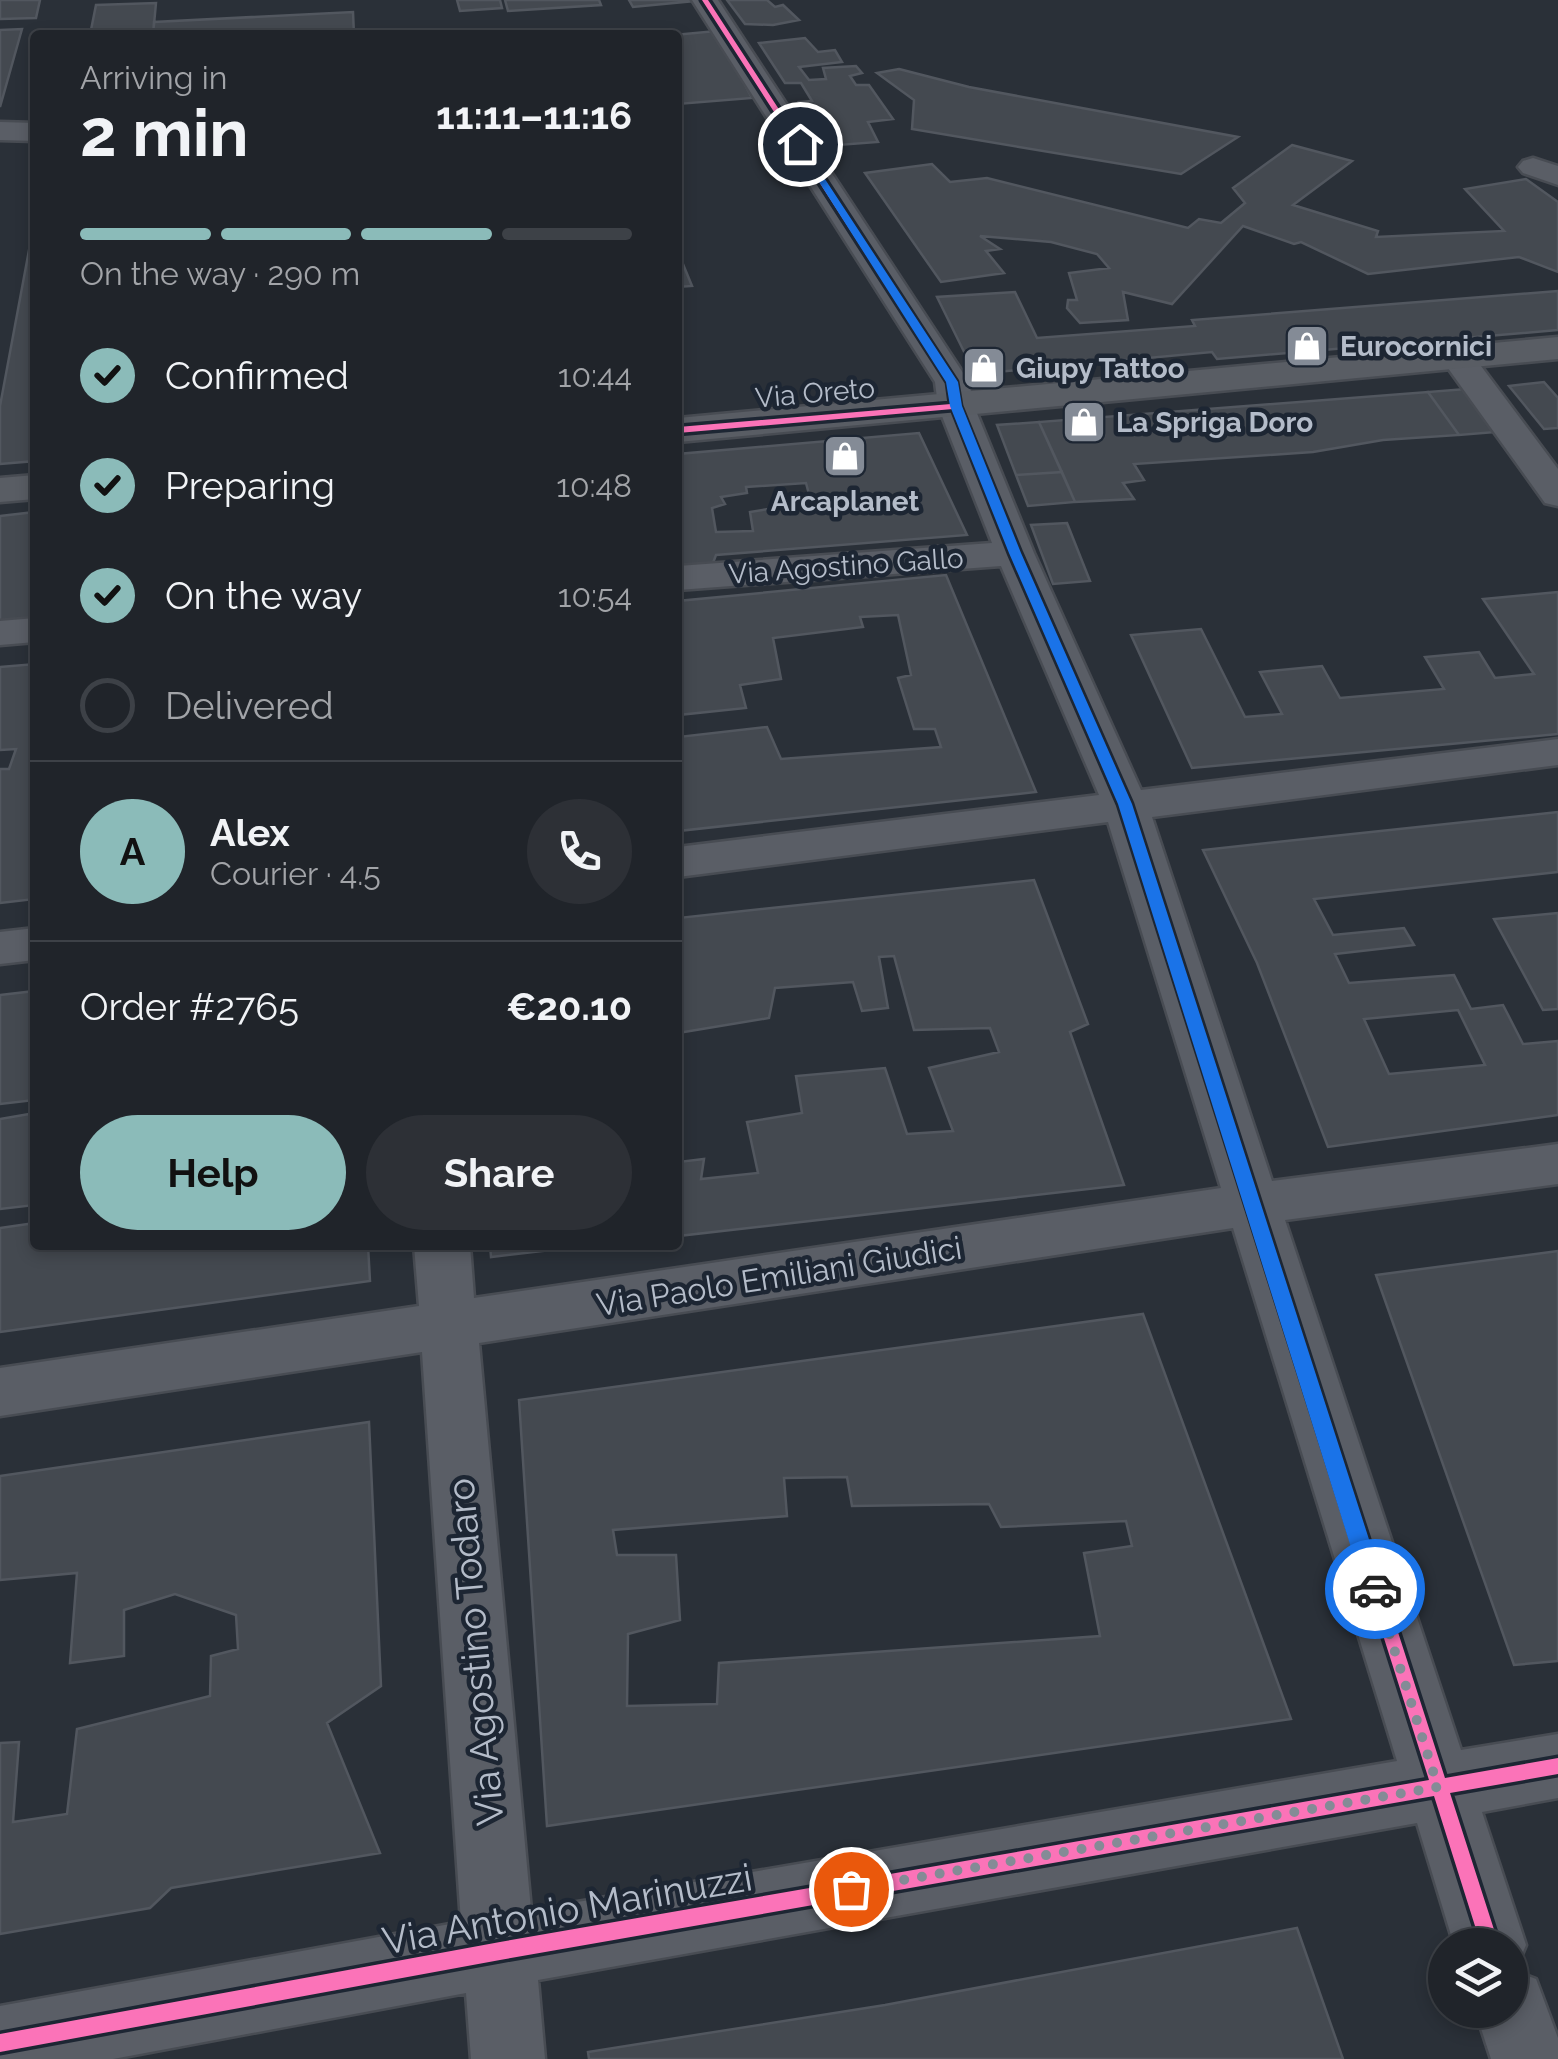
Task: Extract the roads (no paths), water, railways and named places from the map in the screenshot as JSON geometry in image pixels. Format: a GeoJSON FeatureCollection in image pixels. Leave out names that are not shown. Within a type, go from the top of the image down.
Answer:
{"type":"FeatureCollection","features":[{"type":"Feature","properties":{"kind":"street"},"geometry":{"type":"LineString","coordinates":[[704,0],[952,382],[956,406],[1015,553],[1125,804],[1484,1928]]}},
{"type":"Feature","properties":{"kind":"street"},"geometry":{"type":"LineString","coordinates":[[0,133],[30,132]]}},
{"type":"Feature","properties":{"kind":"street","name":"Via Oreto"},"geometry":{"type":"LineString","coordinates":[[682,430],[1558,348]]}},
{"type":"Feature","properties":{"kind":"street"},"geometry":{"type":"LineString","coordinates":[[1457,357],[1558,495]]}},
{"type":"Feature","properties":{"kind":"street"},"geometry":{"type":"LineString","coordinates":[[0,490],[30,487]]}},
{"type":"Feature","properties":{"kind":"street","name":"Via Agostino Gallo"},"geometry":{"type":"LineString","coordinates":[[682,578],[1015,553]]}},
{"type":"Feature","properties":{"kind":"street"},"geometry":{"type":"LineString","coordinates":[[0,633],[30,630]]}},
{"type":"Feature","properties":{"kind":"street"},"geometry":{"type":"LineString","coordinates":[[682,861],[1558,752]]}},
{"type":"Feature","properties":{"kind":"street"},"geometry":{"type":"LineString","coordinates":[[0,948],[30,945]]}},
{"type":"Feature","properties":{"kind":"street","name":"Via Paolo Emiliani Giudici"},"geometry":{"type":"LineString","coordinates":[[0,1392],[1252,1204],[1558,1164]]}},
{"type":"Feature","properties":{"kind":"street","name":"Via Agostino Todaro"},"geometry":{"type":"LineString","coordinates":[[442,1250],[508,2059]]}},
{"type":"Feature","properties":{"kind":"street","name":"Via Antonio Marinuzzi"},"geometry":{"type":"LineString","coordinates":[[0,2044],[500,1950],[1558,1766]]}},
{"type":"Feature","properties":{"kind":"street"},"geometry":{"type":"LineString","coordinates":[[1517,2028],[1528,2059]]}},
{"type":"Feature","properties":{"kind":"place","name":"Eurocornici"},"geometry":{"type":"Point","coordinates":[1307,346]}},
{"type":"Feature","properties":{"kind":"place","name":"Giupy Tattoo"},"geometry":{"type":"Point","coordinates":[984,368]}},
{"type":"Feature","properties":{"kind":"place","name":"La Spriga Doro"},"geometry":{"type":"Point","coordinates":[1084,422]}},
{"type":"Feature","properties":{"kind":"place","name":"Arcaplanet"},"geometry":{"type":"Point","coordinates":[845,456]}}]}
